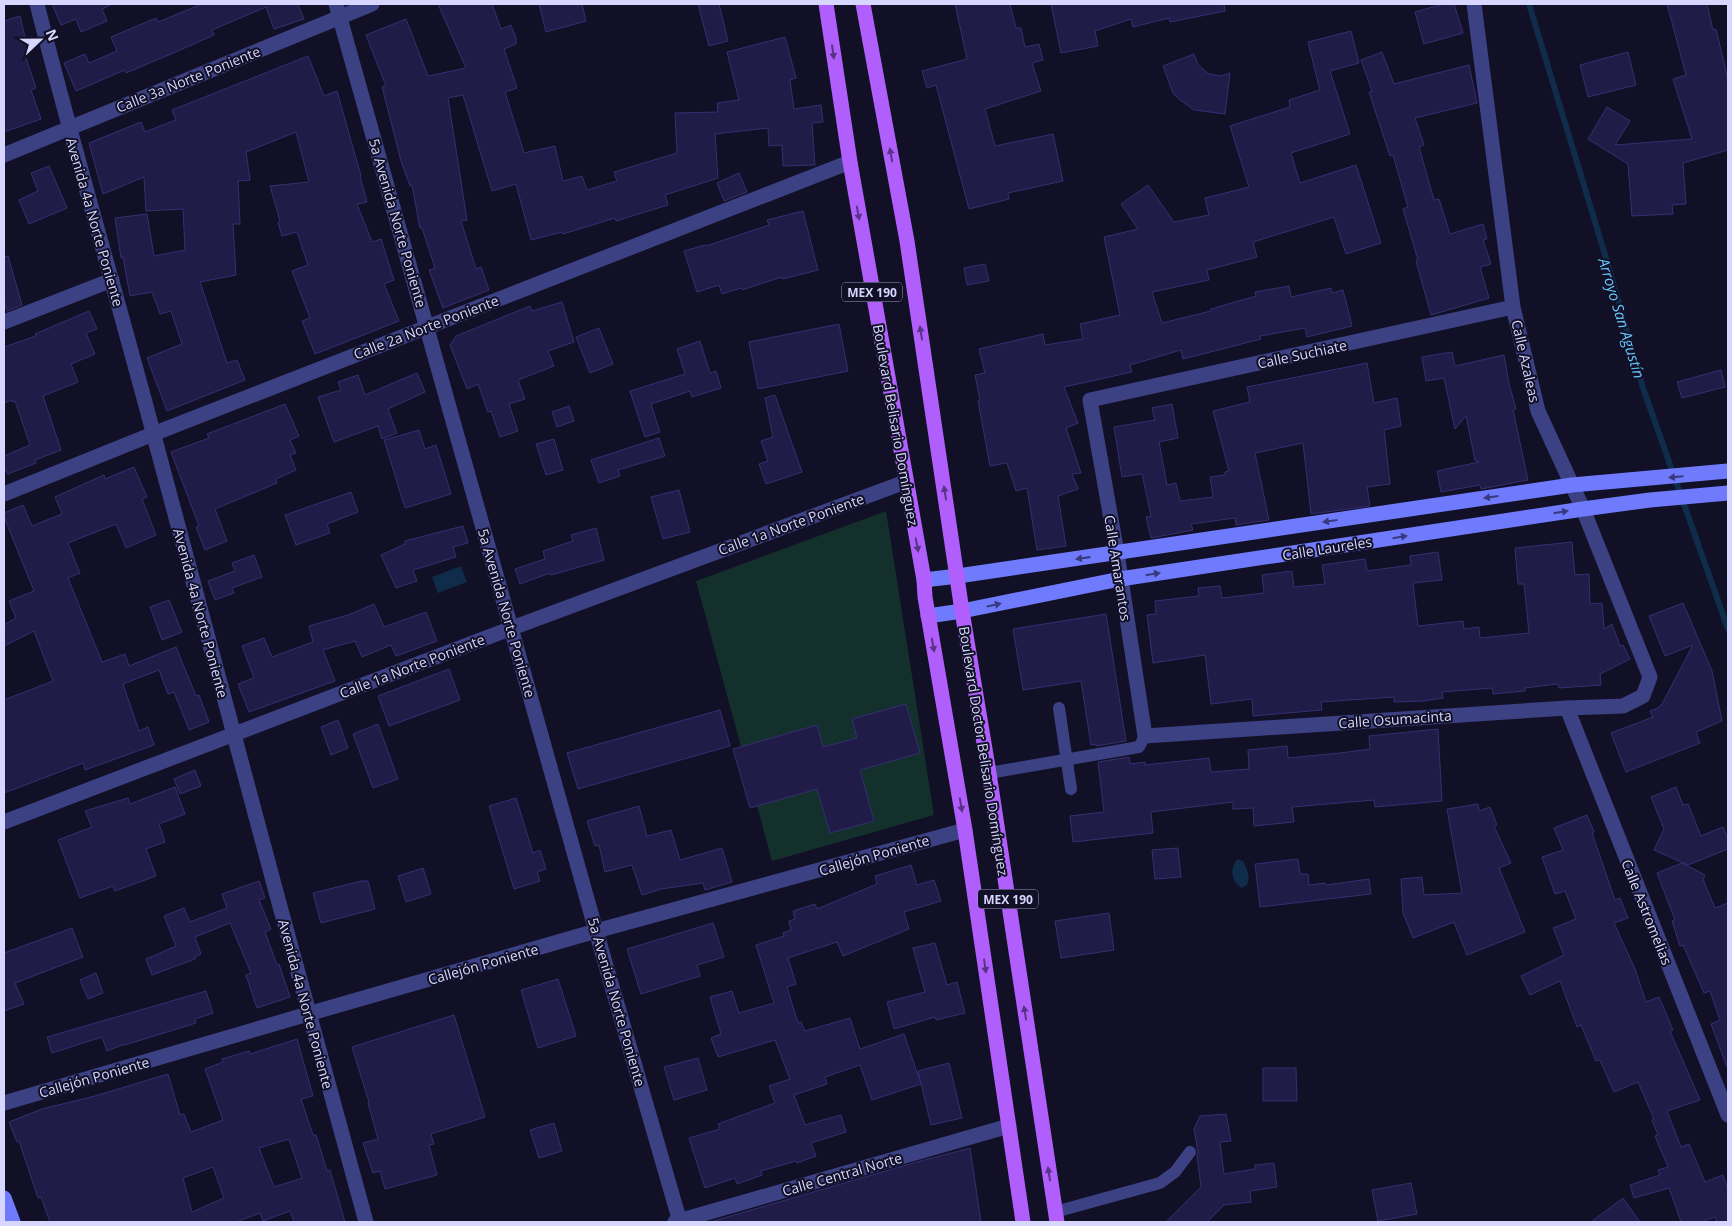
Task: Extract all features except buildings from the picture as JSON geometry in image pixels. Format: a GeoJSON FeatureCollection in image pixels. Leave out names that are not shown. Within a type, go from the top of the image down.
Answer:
{"type":"FeatureCollection","features":[{"type":"Feature","properties":{"kind":"main road","name":"Boulevard Belisario Domínguez"},"geometry":{"type":"LineString","coordinates":[[826,4],[850,162],[905,482],[924,580]]}},
{"type":"Feature","properties":{"kind":"main road","name":"MEX 190"},"geometry":{"type":"LineString","coordinates":[[863,4],[907,241],[958,576]]}},
{"type":"Feature","properties":{"kind":"main road","name":"Boulevard Doctor Belisario Domínguez"},"geometry":{"type":"LineString","coordinates":[[958,576],[1056,1217]]}},
{"type":"Feature","properties":{"kind":"main road","name":"MEX 190"},"geometry":{"type":"LineString","coordinates":[[924,580],[928,616],[965,830],[1023,1222]]}},
{"type":"Feature","properties":{"kind":"street","name":"Avenida 4a Norte Poniente"},"geometry":{"type":"LineString","coordinates":[[37,4],[68,128],[112,280],[308,1014],[366,1222]]}},
{"type":"Feature","properties":{"kind":"street","name":"Calle 3a Norte Poniente"},"geometry":{"type":"LineString","coordinates":[[4,155],[338,11],[372,4]]}},
{"type":"Feature","properties":{"kind":"street","name":"Calle Azaleas"},"geometry":{"type":"LineString","coordinates":[[1474,4],[1513,307],[1538,411],[1583,509],[1650,677],[1643,696]]}},
{"type":"Feature","properties":{"kind":"street","name":"5a Avenida Norte Poniente"},"geometry":{"type":"LineString","coordinates":[[338,11],[678,1222]]}},
{"type":"Feature","properties":{"kind":"street","name":"Calle 2a Norte Poniente"},"geometry":{"type":"LineString","coordinates":[[4,494],[850,162]]}},
{"type":"Feature","properties":{"kind":"street"},"geometry":{"type":"LineString","coordinates":[[4,322],[112,280]]}},
{"type":"Feature","properties":{"kind":"street","name":"Calle Suchiate"},"geometry":{"type":"LineString","coordinates":[[1090,400],[1513,307]]}},
{"type":"Feature","properties":{"kind":"street","name":"Calle Amarantos"},"geometry":{"type":"LineString","coordinates":[[1090,400],[1117,553],[1145,736]]}},
{"type":"Feature","properties":{"kind":"street","name":"Calle Laureles"},"geometry":{"type":"LineString","coordinates":[[924,580],[1572,485],[1728,471]]}},
{"type":"Feature","properties":{"kind":"street","name":"Calle 1a Norte Poniente"},"geometry":{"type":"LineString","coordinates":[[4,822],[512,628],[905,482]]}},
{"type":"Feature","properties":{"kind":"street","name":"Calle Laureles"},"geometry":{"type":"LineString","coordinates":[[928,616],[962,611],[1120,579],[1583,509],[1650,500],[1728,493]]}},
{"type":"Feature","properties":{"kind":"street","name":"Calle Osumacinta"},"geometry":{"type":"LineString","coordinates":[[1145,736],[1567,708],[1623,706],[1643,696]]}},
{"type":"Feature","properties":{"kind":"street","name":"Calle Astromelias"},"geometry":{"type":"LineString","coordinates":[[1567,708],[1728,1115]]}},
{"type":"Feature","properties":{"kind":"street","name":"Callejón Poniente"},"geometry":{"type":"LineString","coordinates":[[4,1103],[596,931],[965,830]]}},
{"type":"Feature","properties":{"kind":"street","name":"Calle Central Norte"},"geometry":{"type":"LineString","coordinates":[[678,1222],[1009,1126]]}},
{"type":"Feature","properties":{"kind":"street"},"geometry":{"type":"LineString","coordinates":[[4,1198],[13,1222]]}},
{"type":"Feature","properties":{"kind":"lane"},"geometry":{"type":"LineString","coordinates":[[1059,708],[1071,789]]}},
{"type":"Feature","properties":{"kind":"lane"},"geometry":{"type":"LineString","coordinates":[[989,773],[1139,747],[1145,736]]}},
{"type":"Feature","properties":{"kind":"lane"},"geometry":{"type":"LineString","coordinates":[[1056,1217],[1160,1183],[1175,1172],[1190,1152]]}},
{"type":"Feature","properties":{"kind":"green space"},"geometry":{"type":"Polygon","coordinates":[[[886,511],[934,815],[772,861],[696,581],[886,511]]]}},
{"type":"Feature","properties":{"kind":"water"},"geometry":{"type":"Polygon","coordinates":[[[461,566],[467,582],[438,593],[432,577],[461,566]]]}},
{"type":"Feature","properties":{"kind":"water"},"geometry":{"type":"Polygon","coordinates":[[[1238,859],[1243,861],[1249,875],[1247,885],[1242,888],[1235,882],[1232,874],[1233,866],[1238,859]]]}},
{"type":"Feature","properties":{"kind":"waterway","name":"Arroyo San Agustín"},"geometry":{"type":"LineString","coordinates":[[1529,4],[1609,268],[1643,388],[1728,629]]}}]}
